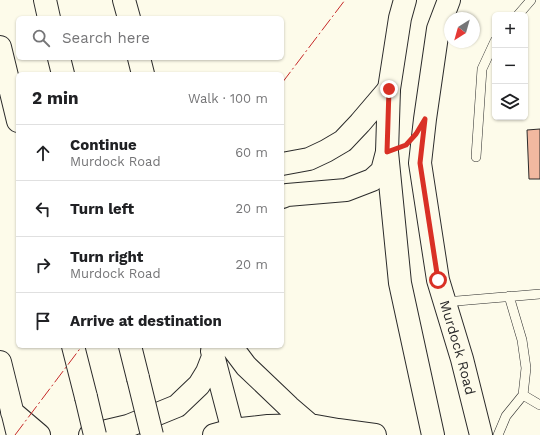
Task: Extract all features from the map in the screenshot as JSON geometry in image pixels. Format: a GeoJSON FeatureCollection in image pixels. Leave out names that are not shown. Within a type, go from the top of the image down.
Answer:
{"type":"FeatureCollection","features":[{"type":"Feature","properties":{"kind":"main road"},"geometry":{"type":"LineString","coordinates":[[44,0],[48,16]]}},
{"type":"Feature","properties":{"kind":"main road"},"geometry":{"type":"LineString","coordinates":[[124,0],[128,16]]}},
{"type":"Feature","properties":{"kind":"main road","name":"Murdock Road"},"geometry":{"type":"LineString","coordinates":[[449,0],[438,29],[420,163],[438,280],[462,359],[481,435]]}},
{"type":"Feature","properties":{"kind":"main road"},"geometry":{"type":"LineString","coordinates":[[404,1],[389,89],[387,152],[400,284],[433,435]]}},
{"type":"Feature","properties":{"kind":"main road"},"geometry":{"type":"LineString","coordinates":[[0,47],[16,113]]}},
{"type":"Feature","properties":{"kind":"main road"},"geometry":{"type":"LineString","coordinates":[[60,60],[62,72]]}},
{"type":"Feature","properties":{"kind":"main road"},"geometry":{"type":"LineString","coordinates":[[140,60],[142,72]]}},
{"type":"Feature","properties":{"kind":"main road"},"geometry":{"type":"LineString","coordinates":[[284,164],[309,159],[343,141],[389,89]]}},
{"type":"Feature","properties":{"kind":"main road"},"geometry":{"type":"LineString","coordinates":[[387,152],[406,145],[416,134],[425,119]]}},
{"type":"Feature","properties":{"kind":"main road"},"geometry":{"type":"LineString","coordinates":[[284,196],[346,190],[372,180],[382,171],[387,152]]}},
{"type":"Feature","properties":{"kind":"main road"},"geometry":{"type":"LineString","coordinates":[[74,348],[95,435]]}},
{"type":"Feature","properties":{"kind":"main road"},"geometry":{"type":"LineString","coordinates":[[130,348],[152,435]]}},
{"type":"Feature","properties":{"kind":"main road"},"geometry":{"type":"LineString","coordinates":[[218,349],[246,366],[310,425]]}},
{"type":"Feature","properties":{"kind":"main road"},"geometry":{"type":"LineString","coordinates":[[218,349],[227,433],[268,426],[310,425],[375,435]]}},
{"type":"Feature","properties":{"kind":"main road"},"geometry":{"type":"LineString","coordinates":[[90,435],[128,426],[177,406],[200,385],[218,349]]}},
{"type":"Feature","properties":{"kind":"main road"},"geometry":{"type":"LineString","coordinates":[[0,362],[18,435]]}},
{"type":"Feature","properties":{"kind":"main road"},"geometry":{"type":"LineString","coordinates":[[12,412],[12,435]]}},
{"type":"Feature","properties":{"kind":"main road"},"geometry":{"type":"LineString","coordinates":[[12,412],[39,435]]}},
{"type":"Feature","properties":{"kind":"lane"},"geometry":{"type":"LineString","coordinates":[[521,12],[531,0]]}},
{"type":"Feature","properties":{"kind":"lane"},"geometry":{"type":"LineString","coordinates":[[476,158],[482,69],[492,48]]}},
{"type":"Feature","properties":{"kind":"lane"},"geometry":{"type":"LineString","coordinates":[[445,302],[540,294]]}},
{"type":"Feature","properties":{"kind":"lane"},"geometry":{"type":"LineString","coordinates":[[498,435],[506,416],[523,395],[526,368],[522,340],[509,296]]}},
{"type":"Feature","properties":{"kind":"lane"},"geometry":{"type":"LineString","coordinates":[[523,395],[540,405]]}},
{"type":"Feature","properties":{"kind":"building"},"geometry":{"type":"Polygon","coordinates":[[[540,129],[540,179],[529,179],[527,130],[540,129]]]}},
{"type":"Feature","properties":{"kind":"power"},"geometry":{"type":"LineString","coordinates":[[284,80],[345,0]]}},
{"type":"Feature","properties":{"kind":"power"},"geometry":{"type":"LineString","coordinates":[[15,435],[80,348]]}},
{"type":"Feature","properties":{"kind":"route"},"geometry":{"type":"LineString","coordinates":[[389,89],[387,152],[406,145],[416,134],[425,119],[420,163],[438,280]]}}]}
